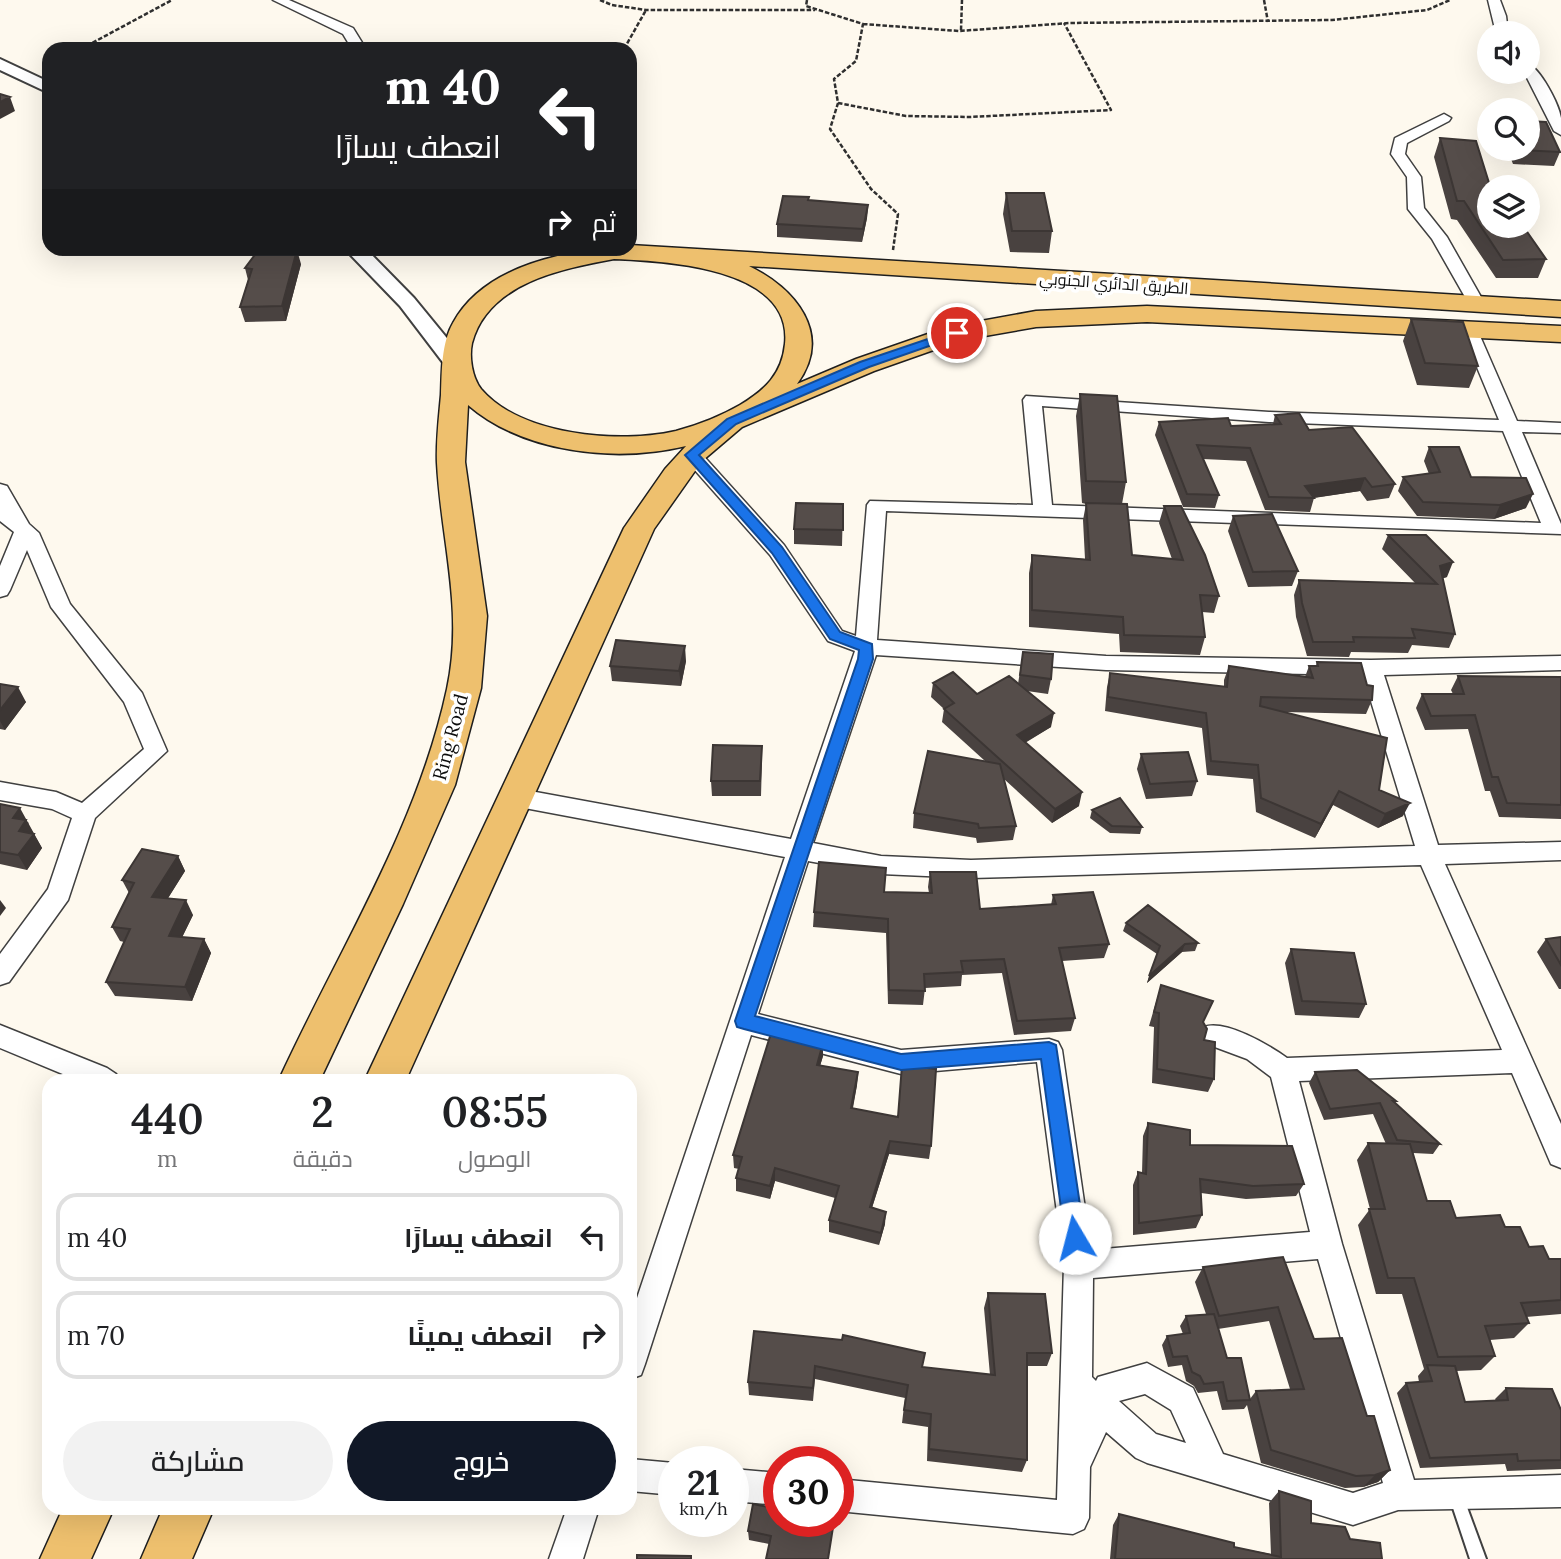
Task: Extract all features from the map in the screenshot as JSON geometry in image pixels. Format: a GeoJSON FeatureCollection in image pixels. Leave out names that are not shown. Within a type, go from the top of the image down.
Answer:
{"type":"FeatureCollection","features":[{"type":"Feature","properties":{"kind":"main road","name":"Ring Road"},"geometry":{"type":"LineString","coordinates":[[637,252],[667,253]]}},
{"type":"Feature","properties":{"kind":"main road","name":"الطريق الدائري الجنوبي"},"geometry":{"type":"LineString","coordinates":[[667,253],[1561,309]]}},
{"type":"Feature","properties":{"kind":"main road"},"geometry":{"type":"LineString","coordinates":[[388,1074],[639,528],[656,499],[692,455],[732,421],[772,396],[795,365],[800,333],[786,304],[757,279],[716,262],[667,253]]}},
{"type":"Feature","properties":{"kind":"main road","name":"Ring Road"},"geometry":{"type":"LineString","coordinates":[[302,1074],[438,785],[464,688],[471,616],[451,462],[460,332],[481,302],[517,278],[563,261],[591,256]]}},
{"type":"Feature","properties":{"kind":"main road","name":"الطريق الدائري الجنوبي"},"geometry":{"type":"LineString","coordinates":[[732,421],[864,365],[957,333],[1036,318],[1147,314],[1561,334]]}},
{"type":"Feature","properties":{"kind":"main road"},"geometry":{"type":"LineString","coordinates":[[456,364],[472,395],[507,421],[557,439],[617,445],[666,440],[732,421]]}},
{"type":"Feature","properties":{"kind":"main road"},"geometry":{"type":"LineString","coordinates":[[65,1559],[86,1515]]}},
{"type":"Feature","properties":{"kind":"main road"},"geometry":{"type":"LineString","coordinates":[[166,1559],[186,1515]]}},
{"type":"Feature","properties":{"kind":"street"},"geometry":{"type":"LineString","coordinates":[[279,0],[348,31],[355,42]]}},
{"type":"Feature","properties":{"kind":"street"},"geometry":{"type":"LineString","coordinates":[[1494,0],[1501,21]]}},
{"type":"Feature","properties":{"kind":"street"},"geometry":{"type":"LineString","coordinates":[[0,64],[42,85]]}},
{"type":"Feature","properties":{"kind":"street"},"geometry":{"type":"LineString","coordinates":[[1540,79],[1552,88],[1561,101]]}},
{"type":"Feature","properties":{"kind":"street"},"geometry":{"type":"LineString","coordinates":[[1538,84],[1561,131]]}},
{"type":"Feature","properties":{"kind":"street"},"geometry":{"type":"LineString","coordinates":[[1444,118],[1400,141],[1398,154],[1414,177],[1416,209],[1440,237],[1477,304]]}},
{"type":"Feature","properties":{"kind":"street"},"geometry":{"type":"LineString","coordinates":[[637,250],[667,253]]}},
{"type":"Feature","properties":{"kind":"street"},"geometry":{"type":"LineString","coordinates":[[361,256],[407,302],[456,364]]}},
{"type":"Feature","properties":{"kind":"street"},"geometry":{"type":"LineString","coordinates":[[637,1343],[799,851],[866,659],[877,505],[1559,536],[1469,329]]}},
{"type":"Feature","properties":{"kind":"street"},"geometry":{"type":"LineString","coordinates":[[1043,512],[1032,400],[1269,417],[1561,428]]}},
{"type":"Feature","properties":{"kind":"street"},"geometry":{"type":"LineString","coordinates":[[692,455],[777,550],[835,636],[866,647],[1106,663],[1371,668],[1561,663]]}},
{"type":"Feature","properties":{"kind":"street"},"geometry":{"type":"LineString","coordinates":[[0,490],[27,532],[61,607],[134,699],[156,751],[111,788],[85,814],[59,893],[0,974]]}},
{"type":"Feature","properties":{"kind":"street"},"geometry":{"type":"LineString","coordinates":[[0,512],[27,532]]}},
{"type":"Feature","properties":{"kind":"street"},"geometry":{"type":"LineString","coordinates":[[0,590],[27,532]]}},
{"type":"Feature","properties":{"kind":"street"},"geometry":{"type":"LineString","coordinates":[[1371,668],[1430,857],[1561,1155]]}},
{"type":"Feature","properties":{"kind":"street"},"geometry":{"type":"LineString","coordinates":[[0,791],[56,801],[85,814]]}},
{"type":"Feature","properties":{"kind":"street"},"geometry":{"type":"LineString","coordinates":[[514,797],[881,865],[971,869],[1561,851]]}},
{"type":"Feature","properties":{"kind":"street"},"geometry":{"type":"LineString","coordinates":[[744,1021],[901,1062],[1049,1051],[1079,1265],[1073,1518],[854,1497]]}},
{"type":"Feature","properties":{"kind":"street"},"geometry":{"type":"LineString","coordinates":[[1213,1035],[1256,1051],[1283,1070],[1520,1060]]}},
{"type":"Feature","properties":{"kind":"street"},"geometry":{"type":"LineString","coordinates":[[0,1036],[88,1074]]}},
{"type":"Feature","properties":{"kind":"street"},"geometry":{"type":"LineString","coordinates":[[1283,1070],[1328,1244],[1403,1496],[1561,1491]]}},
{"type":"Feature","properties":{"kind":"street"},"geometry":{"type":"LineString","coordinates":[[1079,1265],[1328,1244]]}},
{"type":"Feature","properties":{"kind":"street"},"geometry":{"type":"LineString","coordinates":[[1074,1474],[1109,1388],[1147,1378],[1182,1399],[1213,1467]]}},
{"type":"Feature","properties":{"kind":"street"},"geometry":{"type":"LineString","coordinates":[[1076,1384],[1147,1447],[1353,1509],[1402,1493]]}},
{"type":"Feature","properties":{"kind":"street"},"geometry":{"type":"LineString","coordinates":[[637,1476],[658,1478]]}},
{"type":"Feature","properties":{"kind":"street"},"geometry":{"type":"LineString","coordinates":[[566,1559],[581,1515]]}},
{"type":"Feature","properties":{"kind":"lane"},"geometry":{"type":"LineString","coordinates":[[1456,1495],[1478,1559]]}},
{"type":"Feature","properties":{"kind":"path"},"geometry":{"type":"LineString","coordinates":[[94,42],[172,0]]}},
{"type":"Feature","properties":{"kind":"path"},"geometry":{"type":"LineString","coordinates":[[600,0],[612,5],[646,10],[725,8],[763,12],[819,9]]}},
{"type":"Feature","properties":{"kind":"path"},"geometry":{"type":"LineString","coordinates":[[807,0],[806,6],[863,24],[961,30],[1064,23],[1350,20],[1413,14],[1437,8],[1450,0]]}},
{"type":"Feature","properties":{"kind":"path"},"geometry":{"type":"LineString","coordinates":[[961,30],[962,0]]}},
{"type":"Feature","properties":{"kind":"path"},"geometry":{"type":"LineString","coordinates":[[1264,0],[1268,22]]}},
{"type":"Feature","properties":{"kind":"path"},"geometry":{"type":"LineString","coordinates":[[628,42],[646,10]]}},
{"type":"Feature","properties":{"kind":"path"},"geometry":{"type":"LineString","coordinates":[[838,103],[906,116],[971,117],[1111,110],[1064,23]]}},
{"type":"Feature","properties":{"kind":"path"},"geometry":{"type":"LineString","coordinates":[[863,24],[856,61],[834,79],[838,103],[830,129],[871,190],[898,214],[890,268]]}},
{"type":"Feature","properties":{"kind":"building"},"geometry":{"type":"Polygon","coordinates":[[[0,94],[10,97],[0,102],[0,94]]]}},
{"type":"Feature","properties":{"kind":"building"},"geometry":{"type":"Polygon","coordinates":[[[1540,122],[1546,122],[1560,152],[1540,151],[1540,122]]]}},
{"type":"Feature","properties":{"kind":"building"},"geometry":{"type":"Polygon","coordinates":[[[1440,138],[1476,141],[1477,161],[1482,161],[1487,175],[1477,175],[1477,221],[1464,201],[1457,201],[1440,138]]]}},
{"type":"Feature","properties":{"kind":"building"},"geometry":{"type":"Polygon","coordinates":[[[1006,193],[1044,193],[1052,231],[1012,231],[1006,193]]]}},
{"type":"Feature","properties":{"kind":"building"},"geometry":{"type":"Polygon","coordinates":[[[783,196],[868,205],[863,229],[777,224],[783,196]]]}},
{"type":"Feature","properties":{"kind":"building"},"geometry":{"type":"Polygon","coordinates":[[[1488,238],[1531,238],[1546,259],[1503,260],[1488,238]]]}},
{"type":"Feature","properties":{"kind":"building"},"geometry":{"type":"Polygon","coordinates":[[[254,256],[295,256],[282,306],[240,307],[252,269],[245,268],[254,256]]]}},
{"type":"Feature","properties":{"kind":"building"},"geometry":{"type":"Polygon","coordinates":[[[1411,319],[1463,322],[1478,366],[1425,363],[1411,319]]]}},
{"type":"Feature","properties":{"kind":"building"},"geometry":{"type":"Polygon","coordinates":[[[1080,394],[1117,396],[1126,482],[1086,481],[1080,394]]]}},
{"type":"Feature","properties":{"kind":"building"},"geometry":{"type":"Polygon","coordinates":[[[1299,413],[1309,430],[1352,427],[1395,484],[1372,487],[1365,478],[1305,486],[1314,498],[1269,497],[1250,448],[1197,445],[1219,495],[1187,494],[1159,422],[1228,418],[1231,426],[1281,424],[1275,415],[1299,413]]]}},
{"type":"Feature","properties":{"kind":"building"},"geometry":{"type":"Polygon","coordinates":[[[1429,447],[1459,447],[1471,477],[1526,478],[1533,494],[1500,505],[1423,502],[1403,477],[1440,472],[1429,447]]]}},
{"type":"Feature","properties":{"kind":"building"},"geometry":{"type":"Polygon","coordinates":[[[796,503],[843,504],[843,530],[794,529],[796,503]]]}},
{"type":"Feature","properties":{"kind":"building"},"geometry":{"type":"Polygon","coordinates":[[[1086,503],[1127,504],[1132,555],[1183,560],[1164,506],[1181,506],[1205,555],[1219,596],[1200,595],[1205,637],[1124,635],[1123,617],[1032,610],[1032,555],[1090,560],[1086,503]]]}},
{"type":"Feature","properties":{"kind":"building"},"geometry":{"type":"Polygon","coordinates":[[[1272,514],[1298,571],[1253,572],[1233,516],[1272,514]]]}},
{"type":"Feature","properties":{"kind":"building"},"geometry":{"type":"Polygon","coordinates":[[[1388,535],[1426,535],[1453,562],[1440,566],[1455,634],[1412,629],[1415,638],[1353,637],[1354,642],[1313,642],[1302,603],[1299,580],[1437,584],[1388,535]]]}},
{"type":"Feature","properties":{"kind":"building"},"geometry":{"type":"Polygon","coordinates":[[[616,640],[685,646],[679,671],[610,666],[616,640]]]}},
{"type":"Feature","properties":{"kind":"building"},"geometry":{"type":"Polygon","coordinates":[[[1023,652],[1053,654],[1051,679],[1020,675],[1023,652]]]}},
{"type":"Feature","properties":{"kind":"building"},"geometry":{"type":"Polygon","coordinates":[[[1317,662],[1361,663],[1367,685],[1373,686],[1372,700],[1261,697],[1260,706],[1387,738],[1379,790],[1410,803],[1385,814],[1339,791],[1321,824],[1261,798],[1258,765],[1211,761],[1206,713],[1108,697],[1110,673],[1227,687],[1229,666],[1313,678],[1309,666],[1318,666],[1317,662]]]}},
{"type":"Feature","properties":{"kind":"building"},"geometry":{"type":"Polygon","coordinates":[[[953,672],[977,694],[1009,676],[1054,713],[1017,735],[1082,792],[1055,809],[944,709],[954,703],[933,683],[953,672]]]}},
{"type":"Feature","properties":{"kind":"building"},"geometry":{"type":"Polygon","coordinates":[[[1458,676],[1561,677],[1561,805],[1507,803],[1498,777],[1492,777],[1475,715],[1431,716],[1422,694],[1464,694],[1458,676]]]}},
{"type":"Feature","properties":{"kind":"building"},"geometry":{"type":"Polygon","coordinates":[[[0,684],[18,687],[0,710],[0,684]]]}},
{"type":"Feature","properties":{"kind":"building"},"geometry":{"type":"Polygon","coordinates":[[[713,745],[762,746],[760,781],[711,781],[713,745]]]}},
{"type":"Feature","properties":{"kind":"building"},"geometry":{"type":"Polygon","coordinates":[[[928,751],[1000,764],[1016,826],[979,828],[978,824],[914,813],[928,751]]]}},
{"type":"Feature","properties":{"kind":"building"},"geometry":{"type":"Polygon","coordinates":[[[1188,752],[1197,781],[1150,784],[1141,754],[1188,752]]]}},
{"type":"Feature","properties":{"kind":"building"},"geometry":{"type":"Polygon","coordinates":[[[1120,798],[1142,827],[1112,826],[1092,810],[1120,798]]]}},
{"type":"Feature","properties":{"kind":"building"},"geometry":{"type":"Polygon","coordinates":[[[0,804],[20,808],[13,818],[26,820],[19,831],[34,834],[18,855],[0,852],[0,804]]]}},
{"type":"Feature","properties":{"kind":"building"},"geometry":{"type":"Polygon","coordinates":[[[142,849],[178,856],[152,897],[186,900],[169,936],[204,939],[185,987],[106,982],[130,929],[112,927],[134,883],[122,880],[142,849]]]}},
{"type":"Feature","properties":{"kind":"building"},"geometry":{"type":"Polygon","coordinates":[[[819,862],[886,868],[884,892],[932,893],[930,872],[976,872],[980,909],[1056,904],[1053,895],[1093,892],[1109,944],[1059,948],[1075,1018],[1017,1021],[1004,959],[961,961],[963,972],[924,974],[925,991],[889,990],[888,919],[814,912],[819,862]]]}},
{"type":"Feature","properties":{"kind":"building"},"geometry":{"type":"Polygon","coordinates":[[[1148,905],[1198,943],[1185,944],[1149,976],[1160,946],[1126,923],[1148,905]]]}},
{"type":"Feature","properties":{"kind":"building"},"geometry":{"type":"Polygon","coordinates":[[[1561,937],[1561,965],[1546,939],[1561,937]]]}},
{"type":"Feature","properties":{"kind":"building"},"geometry":{"type":"Polygon","coordinates":[[[1291,949],[1354,953],[1366,1004],[1302,1001],[1291,949]]]}},
{"type":"Feature","properties":{"kind":"building"},"geometry":{"type":"Polygon","coordinates":[[[1161,985],[1213,1001],[1203,1022],[1207,1029],[1204,1040],[1215,1042],[1214,1079],[1157,1069],[1159,1013],[1154,1012],[1161,985]]]}},
{"type":"Feature","properties":{"kind":"building"},"geometry":{"type":"Polygon","coordinates":[[[772,1030],[823,1043],[817,1065],[858,1072],[851,1108],[898,1117],[902,1065],[936,1069],[931,1146],[890,1141],[870,1207],[886,1212],[881,1233],[829,1220],[839,1186],[775,1168],[770,1186],[736,1178],[742,1157],[733,1155],[772,1030]]]}},
{"type":"Feature","properties":{"kind":"building"},"geometry":{"type":"Polygon","coordinates":[[[1357,1070],[1396,1101],[1393,1101],[1440,1144],[1397,1140],[1380,1103],[1330,1109],[1315,1072],[1357,1070]]]}},
{"type":"Feature","properties":{"kind":"building"},"geometry":{"type":"Polygon","coordinates":[[[1148,1123],[1190,1130],[1190,1145],[1292,1146],[1304,1184],[1253,1186],[1200,1179],[1202,1215],[1139,1223],[1138,1172],[1146,1174],[1148,1123]]]}},
{"type":"Feature","properties":{"kind":"building"},"geometry":{"type":"Polygon","coordinates":[[[1368,1143],[1410,1144],[1427,1201],[1450,1201],[1456,1218],[1500,1215],[1505,1227],[1520,1227],[1529,1247],[1543,1246],[1549,1259],[1561,1259],[1561,1300],[1521,1303],[1529,1323],[1485,1326],[1495,1356],[1438,1357],[1414,1278],[1388,1278],[1369,1209],[1385,1209],[1368,1143]]]}},
{"type":"Feature","properties":{"kind":"building"},"geometry":{"type":"Polygon","coordinates":[[[1283,1257],[1314,1339],[1342,1338],[1367,1416],[1374,1416],[1390,1470],[1375,1475],[1356,1476],[1271,1450],[1256,1391],[1304,1389],[1278,1307],[1219,1316],[1203,1267],[1283,1257]]]}},
{"type":"Feature","properties":{"kind":"building"},"geometry":{"type":"Polygon","coordinates":[[[988,1293],[1045,1294],[1052,1353],[1027,1353],[1027,1460],[929,1449],[931,1414],[904,1410],[908,1385],[815,1366],[813,1388],[748,1382],[754,1331],[842,1340],[843,1335],[925,1353],[922,1367],[995,1375],[988,1293]]]}},
{"type":"Feature","properties":{"kind":"building"},"geometry":{"type":"Polygon","coordinates":[[[1214,1314],[1227,1358],[1241,1358],[1250,1400],[1227,1401],[1223,1382],[1204,1384],[1200,1376],[1192,1372],[1187,1356],[1173,1357],[1167,1336],[1190,1333],[1186,1316],[1214,1314]]]}},
{"type":"Feature","properties":{"kind":"building"},"geometry":{"type":"Polygon","coordinates":[[[1427,1365],[1455,1366],[1465,1402],[1508,1400],[1506,1388],[1552,1389],[1561,1410],[1561,1460],[1518,1461],[1517,1454],[1430,1458],[1406,1383],[1432,1381],[1427,1365]]]}},
{"type":"Feature","properties":{"kind":"building"},"geometry":{"type":"Polygon","coordinates":[[[1279,1491],[1311,1501],[1311,1523],[1345,1527],[1350,1539],[1380,1543],[1382,1559],[1115,1559],[1119,1514],[1234,1543],[1234,1547],[1281,1557],[1279,1491]]]}},
{"type":"Feature","properties":{"kind":"building"},"geometry":{"type":"Polygon","coordinates":[[[753,1504],[763,1506],[763,1534],[749,1531],[753,1504]]]}},
{"type":"Feature","properties":{"kind":"building"},"geometry":{"type":"Polygon","coordinates":[[[771,1537],[831,1537],[828,1559],[766,1559],[771,1537]]]}},
{"type":"Feature","properties":{"kind":"building"},"geometry":{"type":"Polygon","coordinates":[[[637,1555],[691,1556],[691,1559],[637,1559],[637,1555]]]}},
{"type":"Feature","properties":{"kind":"route"},"geometry":{"type":"LineString","coordinates":[[957,333],[864,365],[732,421],[692,455],[777,550],[835,636],[866,647],[866,659],[799,851],[744,1021],[901,1062],[1049,1051],[1075,1238]]}}]}
